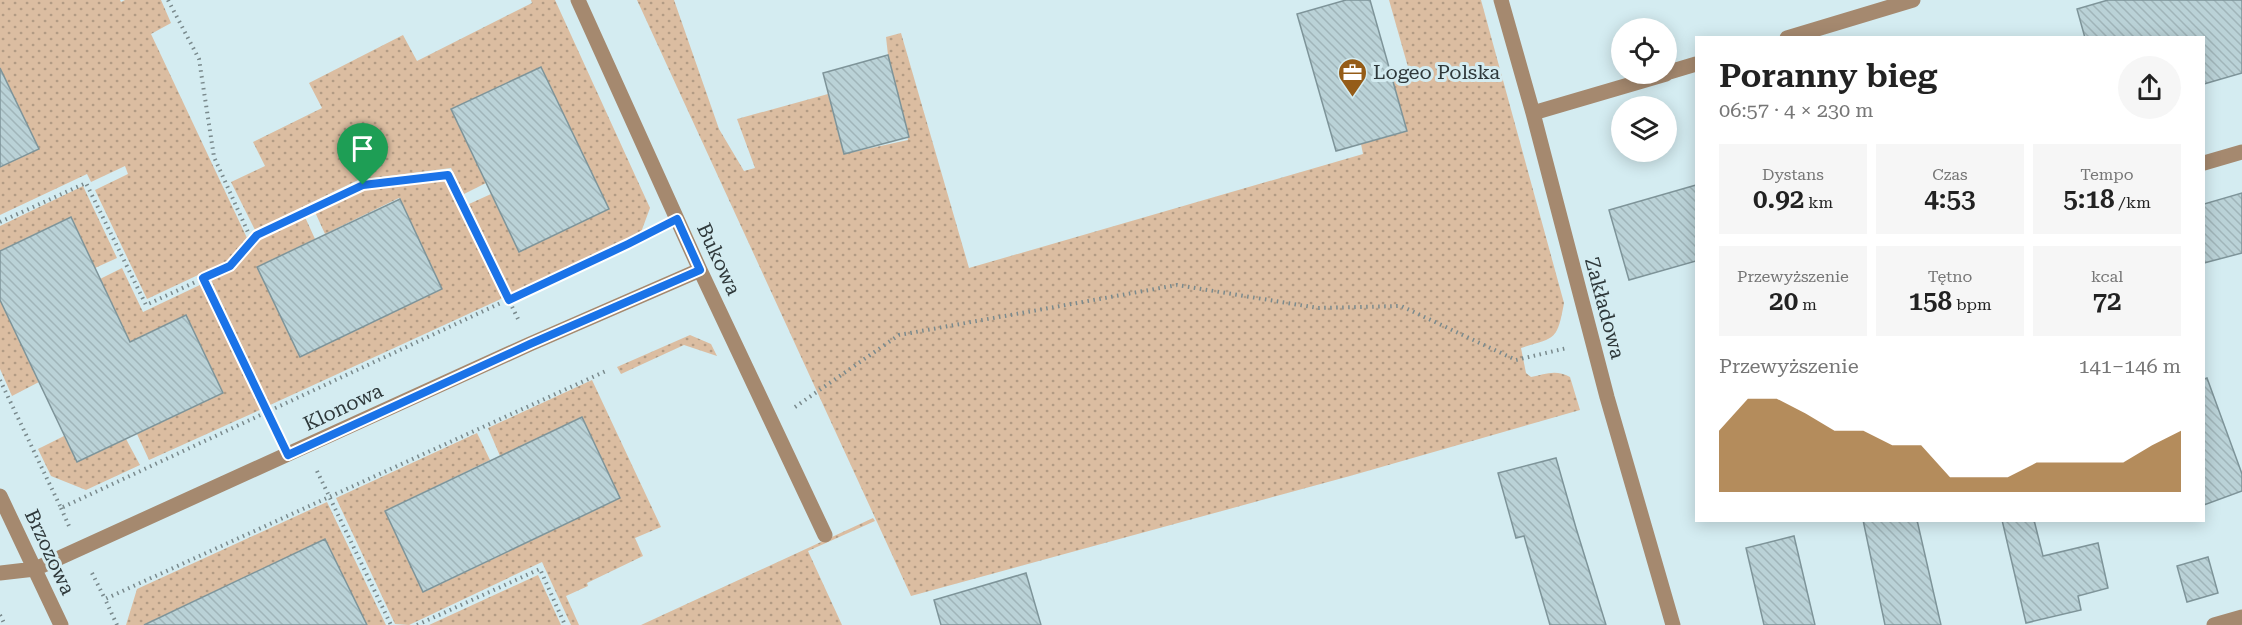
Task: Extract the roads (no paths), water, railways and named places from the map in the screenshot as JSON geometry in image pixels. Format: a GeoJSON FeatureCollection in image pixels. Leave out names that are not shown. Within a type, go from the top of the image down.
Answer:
{"type":"FeatureCollection","features":[{"type":"Feature","properties":{"kind":"street","name":"Bukowa"},"geometry":{"type":"LineString","coordinates":[[578,0],[700,270],[825,534]]}},
{"type":"Feature","properties":{"kind":"street","name":"Zakładowa"},"geometry":{"type":"LineString","coordinates":[[1501,0],[1533,113],[1592,342],[1673,625]]}},
{"type":"Feature","properties":{"kind":"street"},"geometry":{"type":"LineString","coordinates":[[1794,36],[1913,0]]}},
{"type":"Feature","properties":{"kind":"street"},"geometry":{"type":"LineString","coordinates":[[1677,70],[1695,64]]}},
{"type":"Feature","properties":{"kind":"street"},"geometry":{"type":"LineString","coordinates":[[1533,113],[1629,84]]}},
{"type":"Feature","properties":{"kind":"street"},"geometry":{"type":"LineString","coordinates":[[2205,163],[2242,152]]}},
{"type":"Feature","properties":{"kind":"street","name":"Klonowa"},"geometry":{"type":"LineString","coordinates":[[0,573],[35,569],[530,344],[700,270]]}},
{"type":"Feature","properties":{"kind":"street","name":"Brzozowa"},"geometry":{"type":"LineString","coordinates":[[0,496],[61,625]]}},
{"type":"Feature","properties":{"kind":"street"},"geometry":{"type":"LineString","coordinates":[[2214,625],[2242,617]]}},
{"type":"Feature","properties":{"kind":"place","name":"Logeo Polska"},"geometry":{"type":"Point","coordinates":[1352,98]}}]}
